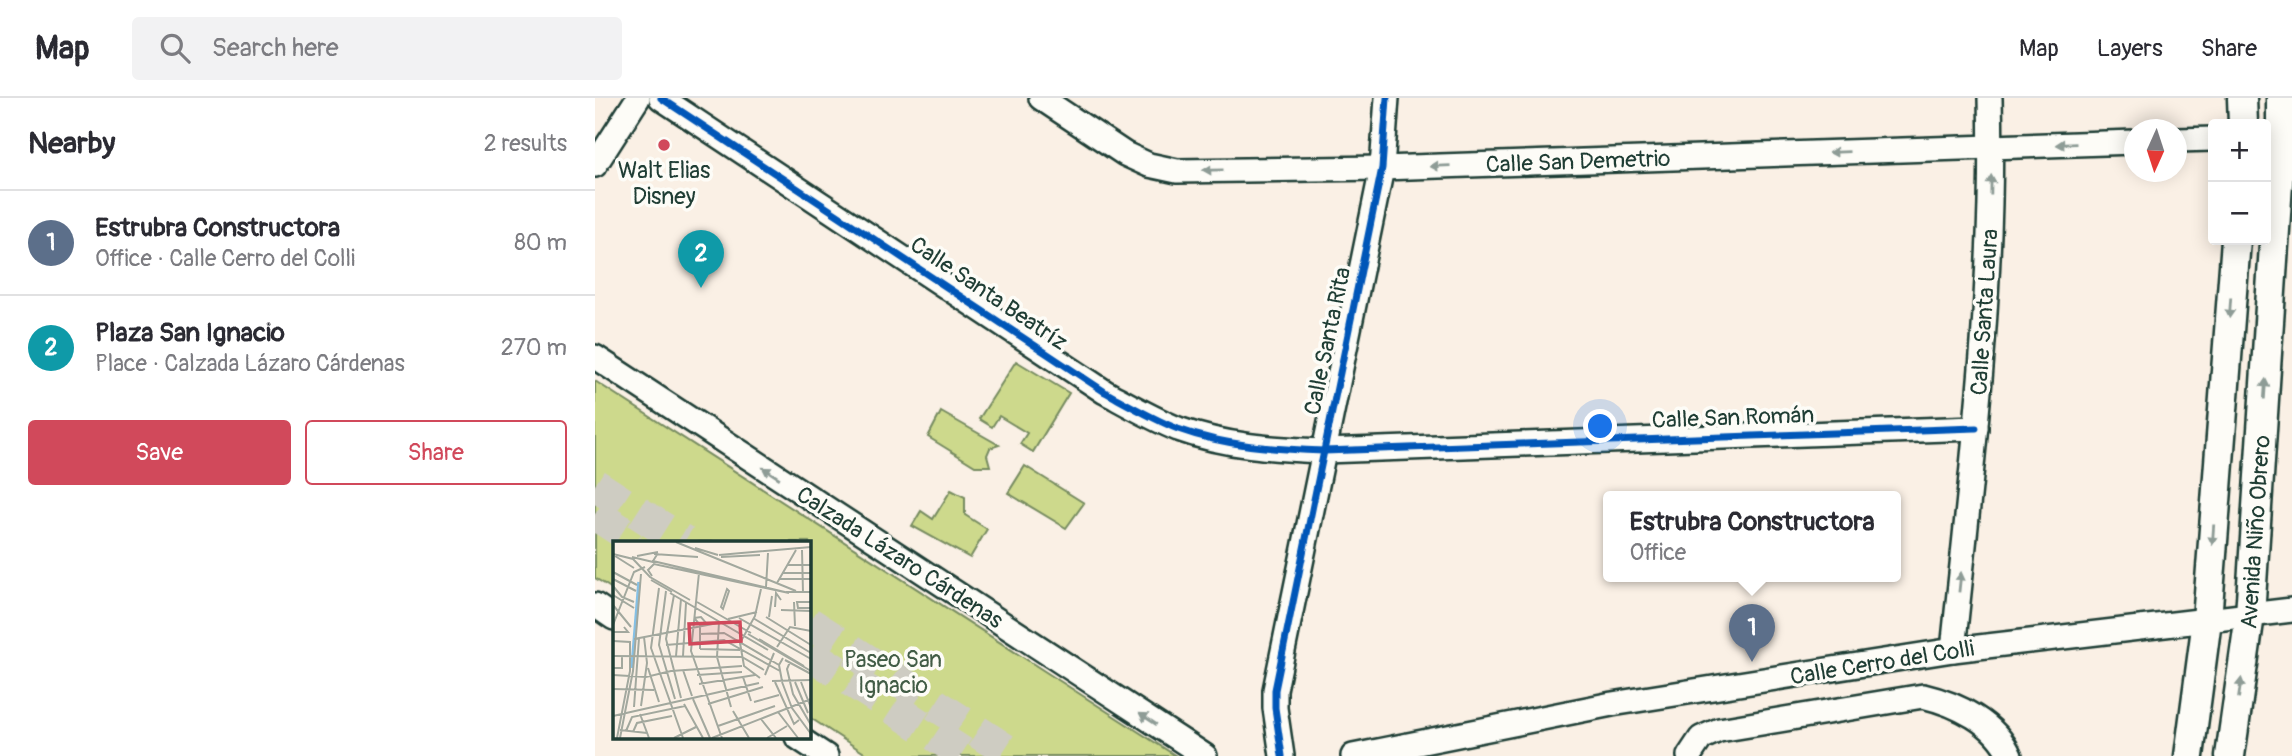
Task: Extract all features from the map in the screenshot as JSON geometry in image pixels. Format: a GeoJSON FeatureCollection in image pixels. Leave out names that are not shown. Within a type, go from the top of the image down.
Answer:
{"type":"FeatureCollection","features":[{"type":"Feature","properties":{"kind":"main road"},"geometry":{"type":"LineString","coordinates":[[2242,98],[2243,119]]}},
{"type":"Feature","properties":{"kind":"main road","name":"Avenida Niño Obrero"},"geometry":{"type":"LineString","coordinates":[[2230,756],[2250,615],[2281,98]]}},
{"type":"Feature","properties":{"kind":"main road","name":"Avenida Niño Obrero"},"geometry":{"type":"LineString","coordinates":[[2189,756],[2207,620],[2236,245]]}},
{"type":"Feature","properties":{"kind":"street"},"geometry":{"type":"LineString","coordinates":[[595,165],[638,98]]}},
{"type":"Feature","properties":{"kind":"street","name":"Calle Santa Beatríz"},"geometry":{"type":"LineString","coordinates":[[661,98],[1116,398],[1169,425],[1211,439],[1245,446],[1324,451]]}},
{"type":"Feature","properties":{"kind":"street","name":"Calle San Demetrio"},"geometry":{"type":"LineString","coordinates":[[1041,98],[1125,154],[1149,165],[1177,170],[1382,167],[2124,142]]}},
{"type":"Feature","properties":{"kind":"street","name":"Calle Santa Rita"},"geometry":{"type":"LineString","coordinates":[[1282,756],[1275,690],[1382,167],[1387,98]]}},
{"type":"Feature","properties":{"kind":"street","name":"Calle Santa Laura"},"geometry":{"type":"LineString","coordinates":[[1953,650],[1976,428],[1990,242],[1990,98]]}},
{"type":"Feature","properties":{"kind":"street"},"geometry":{"type":"LineString","coordinates":[[2187,140],[2208,139]]}},
{"type":"Feature","properties":{"kind":"street","name":"Calzada Lázaro Cárdenas"},"geometry":{"type":"LineString","coordinates":[[595,357],[1205,756]]}},
{"type":"Feature","properties":{"kind":"street"},"geometry":{"type":"LineString","coordinates":[[595,372],[709,440],[725,442]]}},
{"type":"Feature","properties":{"kind":"street","name":"Calle San Román"},"geometry":{"type":"LineString","coordinates":[[1324,451],[1976,428]]}},
{"type":"Feature","properties":{"kind":"street"},"geometry":{"type":"LineString","coordinates":[[595,605],[613,617]]}},
{"type":"Feature","properties":{"kind":"street","name":"Calle Cerro del Colli"},"geometry":{"type":"LineString","coordinates":[[1353,756],[1612,704],[1953,650],[2292,610]]}},
{"type":"Feature","properties":{"kind":"street"},"geometry":{"type":"LineString","coordinates":[[1689,756],[1702,738],[1719,730],[1923,696],[1950,704],[1975,718],[1991,729],[2011,756]]}},
{"type":"Feature","properties":{"kind":"street"},"geometry":{"type":"LineString","coordinates":[[799,738],[826,756]]}},
{"type":"Feature","properties":{"kind":"green space"},"geometry":{"type":"Polygon","coordinates":[[[1016,361],[1069,393],[1033,452],[1020,444],[1027,433],[999,416],[992,427],[979,419],[1016,361]]]}},
{"type":"Feature","properties":{"kind":"green space","name":"Paseo San Ignacio"},"geometry":{"type":"Polygon","coordinates":[[[595,381],[1176,756],[869,756],[810,718],[810,541],[613,541],[613,589],[595,578],[595,381]]]}},
{"type":"Feature","properties":{"kind":"green space"},"geometry":{"type":"Polygon","coordinates":[[[941,412],[999,445],[990,448],[987,455],[990,466],[975,466],[928,437],[941,412]]]}},
{"type":"Feature","properties":{"kind":"green space"},"geometry":{"type":"Polygon","coordinates":[[[1025,466],[1084,503],[1066,528],[1008,493],[1025,466]]]}},
{"type":"Feature","properties":{"kind":"green space"},"geometry":{"type":"Polygon","coordinates":[[[951,490],[965,497],[965,515],[987,529],[970,558],[912,526],[921,511],[933,519],[951,490]]]}},
{"type":"Feature","properties":{"kind":"tunnel"},"geometry":{"type":"LineString","coordinates":[[595,485],[682,541]]}},
{"type":"Feature","properties":{"kind":"tunnel"},"geometry":{"type":"LineString","coordinates":[[595,514],[636,541]]}},
{"type":"Feature","properties":{"kind":"tunnel"},"geometry":{"type":"LineString","coordinates":[[810,624],[1015,756]]}},
{"type":"Feature","properties":{"kind":"tunnel"},"geometry":{"type":"LineString","coordinates":[[810,654],[967,756]]}},
{"type":"Feature","properties":{"kind":"cycle path"},"geometry":{"type":"LineString","coordinates":[[661,98],[1105,392],[1141,412],[1196,435],[1268,448],[1324,451],[1976,428]]}},
{"type":"Feature","properties":{"kind":"cycle path"},"geometry":{"type":"LineString","coordinates":[[1282,756],[1275,690],[1382,168],[1387,98]]}},
{"type":"Feature","properties":{"kind":"place","name":"Walt Elias Disney"},"geometry":{"type":"Point","coordinates":[664,145]}},
{"type":"Feature","properties":{"kind":"place","name":"Plaza San Ignacio"},"geometry":{"type":"Point","coordinates":[701,288]}},
{"type":"Feature","properties":{"kind":"place","name":"Estrubra Constructora"},"geometry":{"type":"Point","coordinates":[1752,662]}}]}
